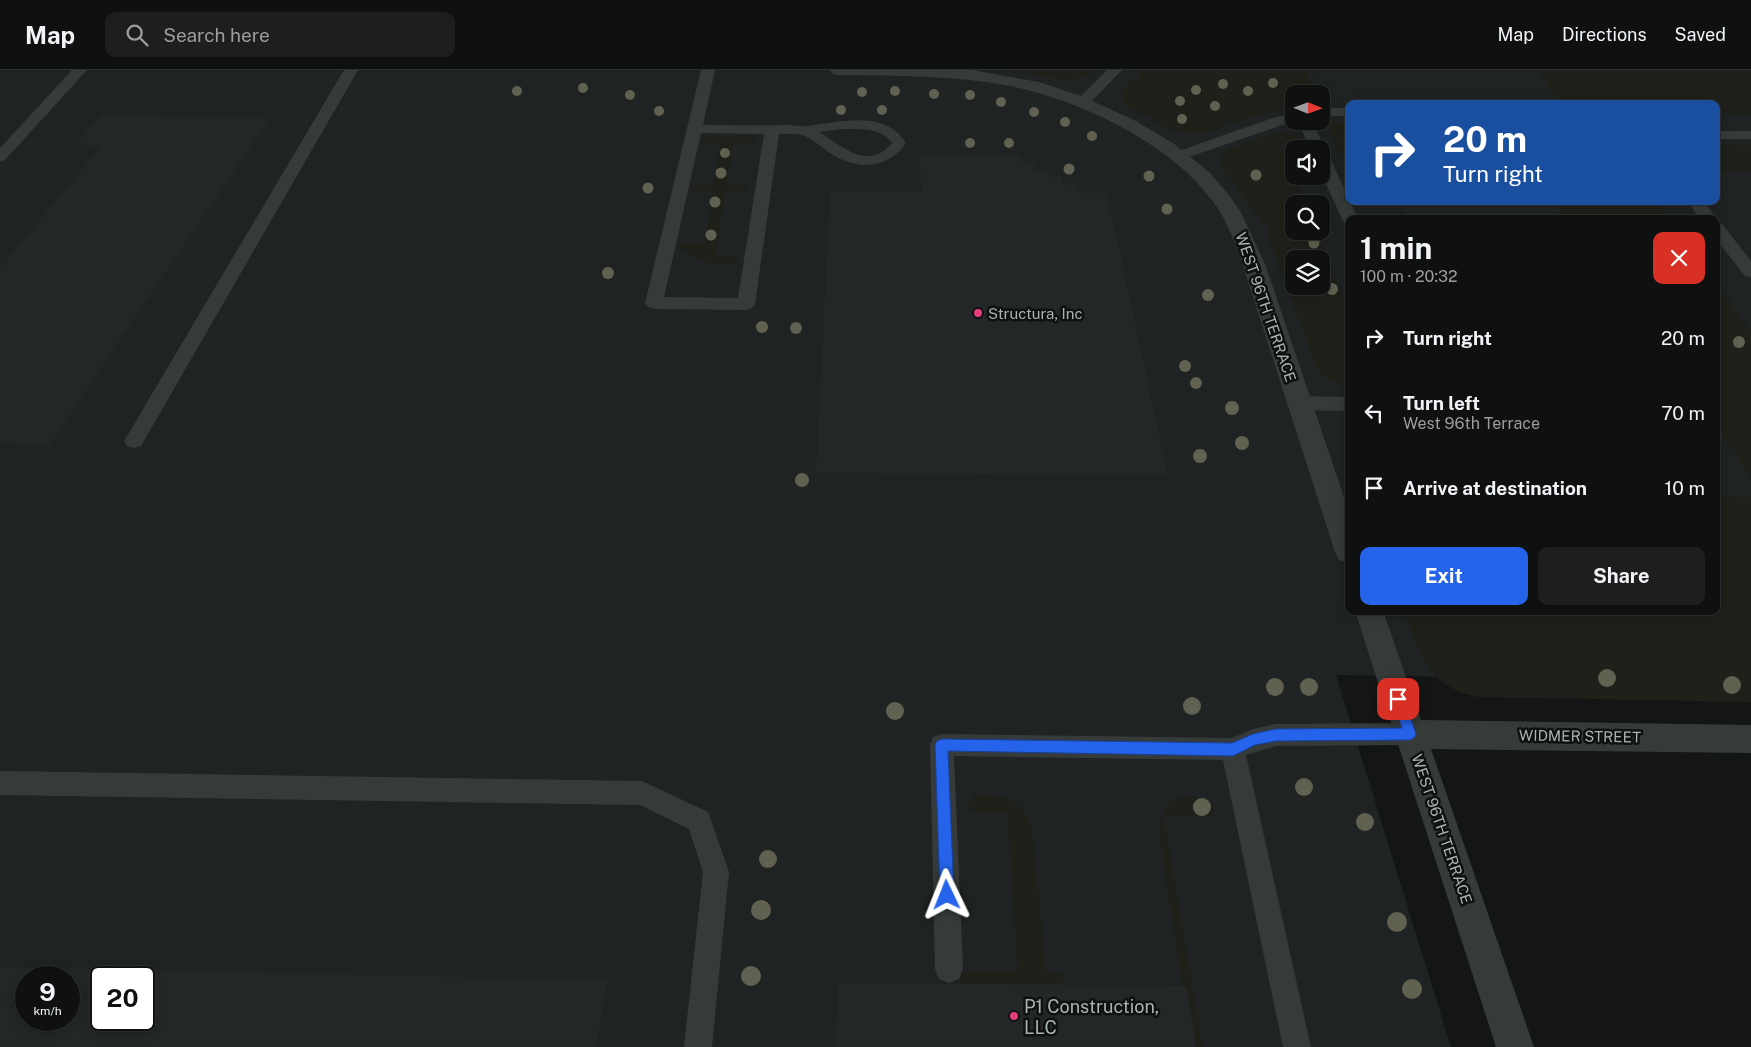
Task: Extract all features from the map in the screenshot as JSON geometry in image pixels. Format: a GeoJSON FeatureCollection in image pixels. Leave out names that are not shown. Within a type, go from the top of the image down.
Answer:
{"type":"FeatureCollection","features":[{"type":"Feature","properties":{"kind":"street","name":"WEST 96TH TERRACE"},"geometry":{"type":"LineString","coordinates":[[839,70],[899,70],[967,75],[1034,87],[1082,103],[1125,123],[1178,156],[1220,197],[1242,235],[1262,286],[1345,540]]}},
{"type":"Feature","properties":{"kind":"street","name":"WEST 96TH TERRACE"},"geometry":{"type":"LineString","coordinates":[[1370,615],[1516,1047]]}},
{"type":"Feature","properties":{"kind":"street","name":"WIDMER STREET"},"geometry":{"type":"LineString","coordinates":[[1410,734],[1751,739]]}},
{"type":"Feature","properties":{"kind":"lane"},"geometry":{"type":"LineString","coordinates":[[0,157],[80,70]]}},
{"type":"Feature","properties":{"kind":"lane"},"geometry":{"type":"LineString","coordinates":[[134,441],[351,70]]}},
{"type":"Feature","properties":{"kind":"lane"},"geometry":{"type":"LineString","coordinates":[[708,70],[692,129],[654,303],[746,304],[772,130]]}},
{"type":"Feature","properties":{"kind":"lane"},"geometry":{"type":"LineString","coordinates":[[1082,103],[1115,70]]}},
{"type":"Feature","properties":{"kind":"lane"},"geometry":{"type":"LineString","coordinates":[[1330,112],[1345,112]]}},
{"type":"Feature","properties":{"kind":"lane"},"geometry":{"type":"LineString","coordinates":[[1178,156],[1285,119]]}},
{"type":"Feature","properties":{"kind":"lane"},"geometry":{"type":"LineString","coordinates":[[692,129],[806,131],[821,126],[872,126],[891,131],[897,136],[899,143],[885,157],[863,160],[851,159],[806,131]]}},
{"type":"Feature","properties":{"kind":"lane"},"geometry":{"type":"LineString","coordinates":[[1720,135],[1751,135]]}},
{"type":"Feature","properties":{"kind":"lane"},"geometry":{"type":"LineString","coordinates":[[1330,176],[1348,215]]}},
{"type":"Feature","properties":{"kind":"lane"},"geometry":{"type":"LineString","coordinates":[[1698,205],[1706,215]]}},
{"type":"Feature","properties":{"kind":"lane"},"geometry":{"type":"LineString","coordinates":[[1720,233],[1751,272]]}},
{"type":"Feature","properties":{"kind":"lane"},"geometry":{"type":"LineString","coordinates":[[1299,403],[1345,404]]}},
{"type":"Feature","properties":{"kind":"lane"},"geometry":{"type":"LineString","coordinates":[[950,970],[942,745],[1233,750],[1253,740],[1276,735],[1410,734]]}},
{"type":"Feature","properties":{"kind":"lane"},"geometry":{"type":"LineString","coordinates":[[1233,750],[1298,1047]]}},
{"type":"Feature","properties":{"kind":"lane"},"geometry":{"type":"LineString","coordinates":[[0,783],[642,793],[699,821],[716,872],[698,1047]]}},
{"type":"Feature","properties":{"kind":"shaded area"},"geometry":{"type":"Polygon","coordinates":[[[0,70],[1751,70],[1751,682],[1336,675],[1451,1047],[0,1047],[0,70]]]}},
{"type":"Feature","properties":{"kind":"shaded area"},"geometry":{"type":"Polygon","coordinates":[[[1010,70],[1097,70],[1079,78],[1055,79],[1010,70]]]}},
{"type":"Feature","properties":{"kind":"shaded area"},"geometry":{"type":"Polygon","coordinates":[[[1142,70],[1751,70],[1751,114],[1720,114],[1720,100],[1558,100],[1539,73],[1307,72],[1312,85],[1285,85],[1285,109],[1232,123],[1228,121],[1222,123],[1225,126],[1216,130],[1188,134],[1161,125],[1153,120],[1155,118],[1150,115],[1147,117],[1138,114],[1126,106],[1120,93],[1132,79],[1137,81],[1140,78],[1136,76],[1142,70]]]}},
{"type":"Feature","properties":{"kind":"shaded area"},"geometry":{"type":"Polygon","coordinates":[[[1330,122],[1345,122],[1345,155],[1340,155],[1329,130],[1330,122]]]}},
{"type":"Feature","properties":{"kind":"shaded area"},"geometry":{"type":"Polygon","coordinates":[[[1288,131],[1298,136],[1300,140],[1285,140],[1285,144],[1281,144],[1285,154],[1285,185],[1297,185],[1301,195],[1285,195],[1285,240],[1320,240],[1324,250],[1285,250],[1285,283],[1265,229],[1269,229],[1268,224],[1263,224],[1260,221],[1221,166],[1221,157],[1224,151],[1267,135],[1288,131]]]}},
{"type":"Feature","properties":{"kind":"shaded area"},"geometry":{"type":"Polygon","coordinates":[[[705,137],[751,137],[756,139],[752,144],[733,144],[726,185],[747,186],[749,188],[744,192],[725,192],[716,255],[737,256],[739,260],[733,263],[716,264],[707,262],[690,256],[679,246],[682,243],[705,243],[713,192],[694,192],[690,188],[694,185],[714,185],[720,144],[702,144],[700,139],[705,137]]]}},
{"type":"Feature","properties":{"kind":"shaded area"},"geometry":{"type":"Polygon","coordinates":[[[1720,145],[1751,145],[1751,172],[1720,172],[1720,145]]]}},
{"type":"Feature","properties":{"kind":"shaded area"},"geometry":{"type":"Polygon","coordinates":[[[1556,205],[1659,205],[1665,215],[1563,215],[1556,205]]]}},
{"type":"Feature","properties":{"kind":"shaded area"},"geometry":{"type":"Polygon","coordinates":[[[1330,265],[1345,302],[1345,387],[1328,380],[1317,369],[1290,295],[1330,295],[1330,265]]]}},
{"type":"Feature","properties":{"kind":"shaded area"},"geometry":{"type":"Polygon","coordinates":[[[1720,289],[1751,332],[1751,478],[1720,431],[1720,289]]]}},
{"type":"Feature","properties":{"kind":"shaded area"},"geometry":{"type":"Polygon","coordinates":[[[1720,497],[1751,497],[1751,702],[1478,697],[1461,692],[1437,677],[1428,666],[1415,641],[1405,615],[1720,615],[1720,497]]]}},
{"type":"Feature","properties":{"kind":"shaded area"},"geometry":{"type":"Polygon","coordinates":[[[974,795],[992,795],[1010,800],[1024,811],[1029,819],[1032,828],[1046,972],[1062,973],[1063,984],[950,983],[950,972],[1018,971],[1007,814],[978,813],[971,810],[968,804],[974,795]]]}},
{"type":"Feature","properties":{"kind":"shaded area"},"geometry":{"type":"Polygon","coordinates":[[[1180,797],[1200,798],[1212,804],[1214,810],[1212,816],[1164,816],[1203,1047],[1196,1047],[1186,986],[1182,986],[1159,834],[1163,814],[1169,804],[1180,797]]]}},
{"type":"Feature","properties":{"kind":"building"},"geometry":{"type":"Polygon","coordinates":[[[101,116],[270,118],[50,444],[0,443],[0,268],[101,146],[75,145],[101,116]]]}},
{"type":"Feature","properties":{"kind":"building","name":"Structura, Inc"},"geometry":{"type":"Polygon","coordinates":[[[920,155],[1020,155],[1021,162],[1034,162],[1035,170],[1047,170],[1048,177],[1061,177],[1063,185],[1076,185],[1077,193],[1107,193],[1168,475],[816,473],[830,192],[921,192],[920,155]]]}},
{"type":"Feature","properties":{"kind":"building"},"geometry":{"type":"Polygon","coordinates":[[[1402,205],[1556,205],[1563,215],[1407,215],[1402,205]]]}},
{"type":"Feature","properties":{"kind":"building"},"geometry":{"type":"Polygon","coordinates":[[[0,967],[15,967],[15,1031],[80,1031],[80,969],[90,969],[90,1031],[155,1031],[155,970],[607,980],[596,1047],[0,1047],[0,967]]]}},
{"type":"Feature","properties":{"kind":"building","name":"P1 Construction, LLC"},"geometry":{"type":"Polygon","coordinates":[[[838,983],[1186,986],[1196,1047],[836,1047],[838,983]]]}},
{"type":"Feature","properties":{"kind":"place","name":"Structura, Inc"},"geometry":{"type":"Point","coordinates":[978,313]}},
{"type":"Feature","properties":{"kind":"place","name":"P1 Construction, LLC"},"geometry":{"type":"Point","coordinates":[1014,1016]}},
{"type":"Feature","properties":{"kind":"route"},"geometry":{"type":"LineString","coordinates":[[947,895],[942,745],[1233,750],[1253,740],[1276,735],[1410,734],[1398,699]]}}]}
